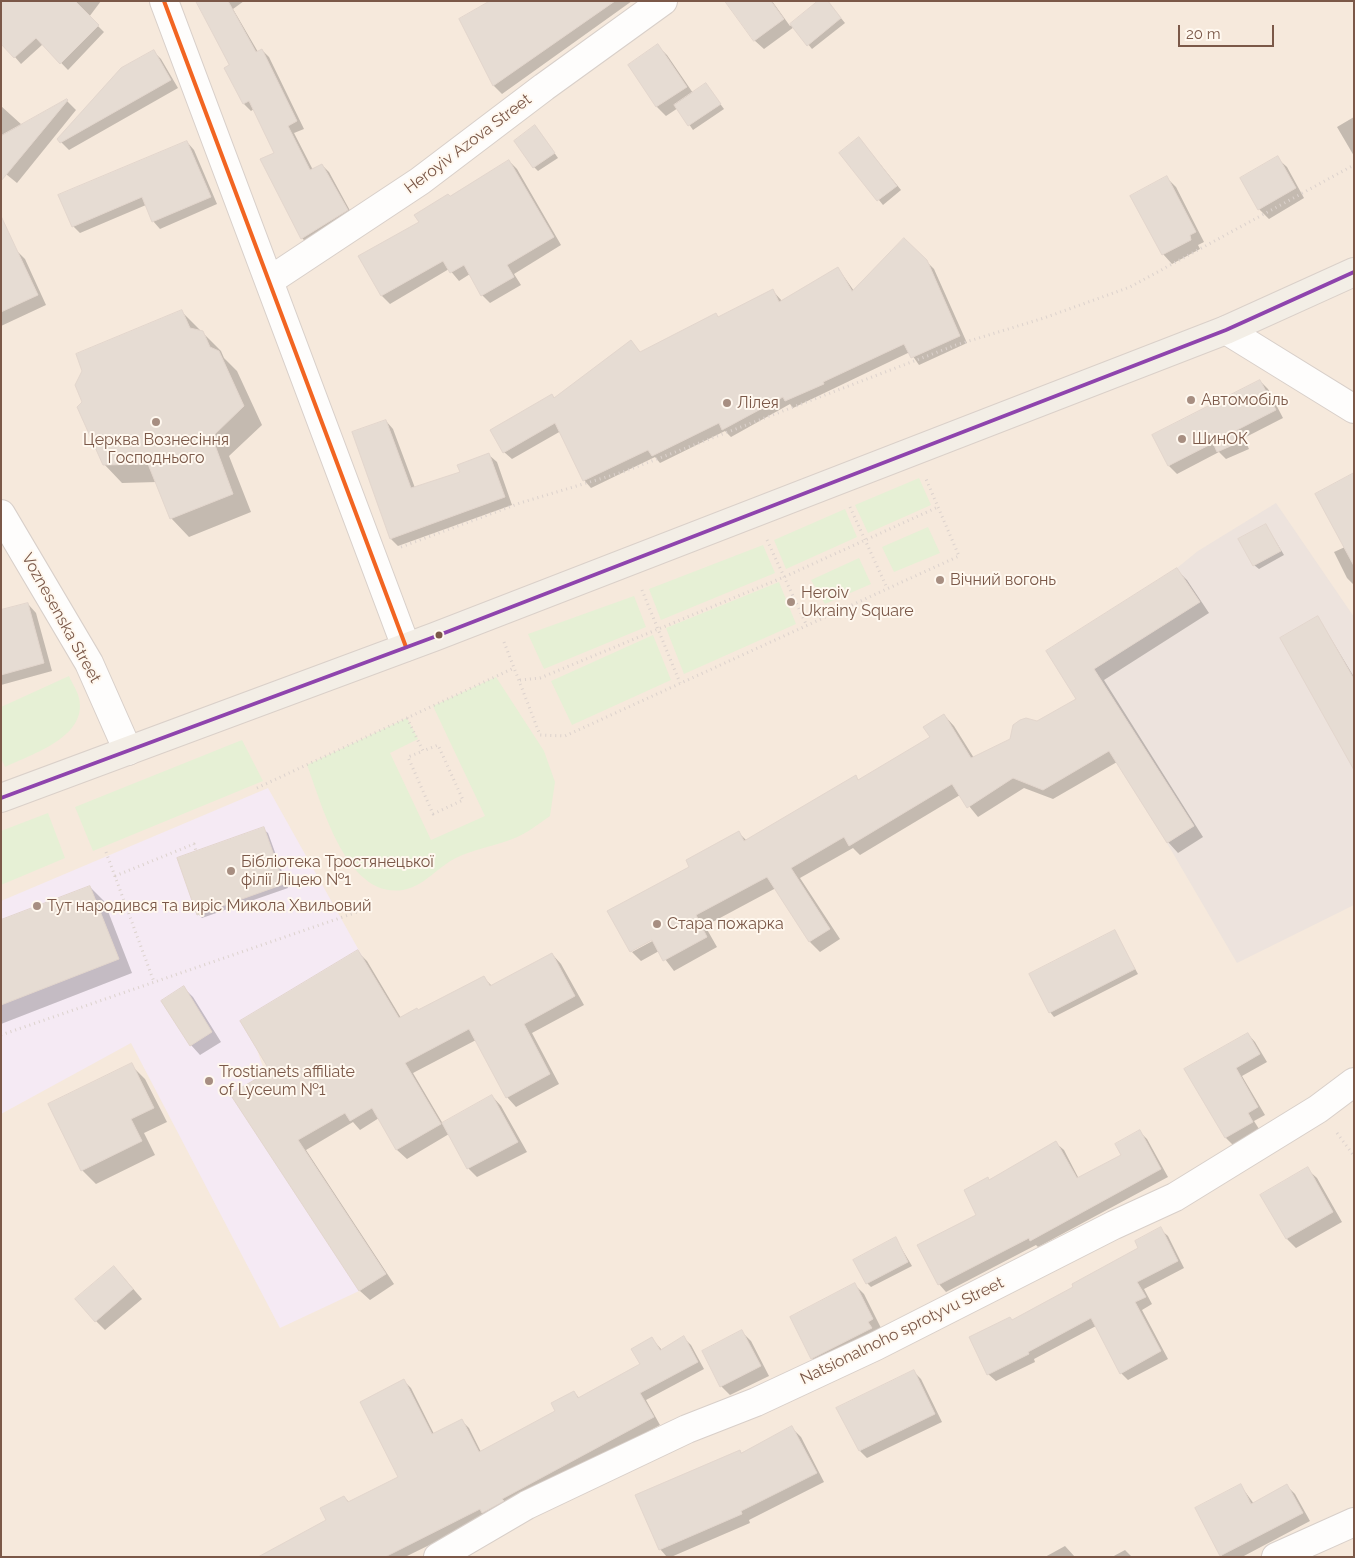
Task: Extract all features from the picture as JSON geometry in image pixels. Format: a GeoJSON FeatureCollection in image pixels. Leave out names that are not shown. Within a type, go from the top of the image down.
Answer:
{"type":"FeatureCollection","features":[{"type":"Feature","properties":{"kind":"main road"},"geometry":{"type":"LineString","coordinates":[[1,798],[495,613],[1226,330],[1354,272]]}},
{"type":"Feature","properties":{"kind":"street"},"geometry":{"type":"LineString","coordinates":[[164,1],[406,647]]}},
{"type":"Feature","properties":{"kind":"street","name":"Heroyiv Azova Street"},"geometry":{"type":"LineString","coordinates":[[269,281],[420,181],[544,87],[663,1]]}},
{"type":"Feature","properties":{"kind":"street"},"geometry":{"type":"LineString","coordinates":[[1226,330],[1354,409]]}},
{"type":"Feature","properties":{"kind":"street","name":"Voznesenska Street"},"geometry":{"type":"LineString","coordinates":[[1,514],[89,663],[128,751]]}},
{"type":"Feature","properties":{"kind":"street","name":"Natsionalnoho sprotyvu Street"},"geometry":{"type":"LineString","coordinates":[[438,1557],[527,1506],[687,1429],[756,1402],[876,1346],[1114,1225],[1175,1197],[1318,1109],[1354,1082]]}},
{"type":"Feature","properties":{"kind":"street"},"geometry":{"type":"LineString","coordinates":[[1276,1557],[1354,1522]]}},
{"type":"Feature","properties":{"kind":"path"},"geometry":{"type":"LineString","coordinates":[[401,547],[520,503],[623,472],[956,346],[1044,318],[1130,287],[1354,165]]}},
{"type":"Feature","properties":{"kind":"path"},"geometry":{"type":"LineString","coordinates":[[495,613],[540,735],[565,736],[806,624],[959,556],[923,474]]}},
{"type":"Feature","properties":{"kind":"path"},"geometry":{"type":"LineString","coordinates":[[849,504],[887,588]]}},
{"type":"Feature","properties":{"kind":"path"},"geometry":{"type":"LineString","coordinates":[[520,680],[540,678],[784,577],[938,507]]}},
{"type":"Feature","properties":{"kind":"path"},"geometry":{"type":"LineString","coordinates":[[766,537],[806,624]]}},
{"type":"Feature","properties":{"kind":"path"},"geometry":{"type":"LineString","coordinates":[[641,586],[680,682]]}},
{"type":"Feature","properties":{"kind":"path"},"geometry":{"type":"LineString","coordinates":[[257,788],[515,668]]}},
{"type":"Feature","properties":{"kind":"path"},"geometry":{"type":"LineString","coordinates":[[407,718],[423,751]]}},
{"type":"Feature","properties":{"kind":"path"},"geometry":{"type":"LineString","coordinates":[[438,745],[463,800],[433,814],[408,757],[423,751],[438,745]]}},
{"type":"Feature","properties":{"kind":"path"},"geometry":{"type":"LineString","coordinates":[[115,876],[194,844],[196,851]]}},
{"type":"Feature","properties":{"kind":"path"},"geometry":{"type":"LineString","coordinates":[[106,852],[154,982]]}},
{"type":"Feature","properties":{"kind":"path"},"geometry":{"type":"LineString","coordinates":[[1,1035],[363,910]]}},
{"type":"Feature","properties":{"kind":"shaded area"},"geometry":{"type":"Polygon","coordinates":[[[1,1],[1354,1],[1354,1557],[1,1557],[1,1]]]}},
{"type":"Feature","properties":{"kind":"shaded area"},"geometry":{"type":"Polygon","coordinates":[[[1276,503],[1354,617],[1354,905],[1237,963],[1167,843],[1046,651],[1177,568],[1198,551],[1276,503]]]}},
{"type":"Feature","properties":{"kind":"shaded area","name":"Trostianets affiliate of Lyceum №1"},"geometry":{"type":"Polygon","coordinates":[[[268,788],[375,979],[257,1050],[279,1112],[386,1274],[359,1291],[280,1328],[131,1043],[1,1114],[1,901],[268,788]]]}},
{"type":"Feature","properties":{"kind":"green space"},"geometry":{"type":"Polygon","coordinates":[[[919,478],[931,505],[868,533],[855,505],[919,478]]]}},
{"type":"Feature","properties":{"kind":"green space"},"geometry":{"type":"Polygon","coordinates":[[[845,509],[857,537],[786,569],[774,540],[845,509]]]}},
{"type":"Feature","properties":{"kind":"green space"},"geometry":{"type":"Polygon","coordinates":[[[928,527],[940,553],[894,572],[882,547],[928,527]]]}},
{"type":"Feature","properties":{"kind":"green space"},"geometry":{"type":"Polygon","coordinates":[[[763,545],[775,573],[661,620],[649,589],[763,545]]]}},
{"type":"Feature","properties":{"kind":"green space"},"geometry":{"type":"Polygon","coordinates":[[[859,558],[871,584],[825,604],[811,580],[859,558]]]}},
{"type":"Feature","properties":{"kind":"green space"},"geometry":{"type":"Polygon","coordinates":[[[779,582],[796,624],[684,674],[666,628],[779,582]]]}},
{"type":"Feature","properties":{"kind":"green space"},"geometry":{"type":"Polygon","coordinates":[[[634,596],[646,627],[544,669],[528,634],[634,596]]]}},
{"type":"Feature","properties":{"kind":"green space"},"geometry":{"type":"Polygon","coordinates":[[[653,635],[671,680],[572,725],[551,681],[653,635]]]}},
{"type":"Feature","properties":{"kind":"green space"},"geometry":{"type":"Polygon","coordinates":[[[69,676],[79,698],[80,712],[75,723],[67,734],[56,742],[5,767],[1,758],[1,707],[69,676]]]}},
{"type":"Feature","properties":{"kind":"green space"},"geometry":{"type":"Polygon","coordinates":[[[496,677],[544,751],[555,782],[550,816],[517,837],[458,857],[411,888],[403,890],[383,889],[366,880],[352,865],[339,846],[320,802],[307,765],[407,718],[418,739],[390,753],[431,840],[485,816],[433,706],[496,677]]]}},
{"type":"Feature","properties":{"kind":"green space"},"geometry":{"type":"Polygon","coordinates":[[[242,740],[263,781],[93,851],[75,807],[242,740]]]}},
{"type":"Feature","properties":{"kind":"green space"},"geometry":{"type":"Polygon","coordinates":[[[48,813],[65,858],[1,885],[1,831],[48,813]]]}},
{"type":"Feature","properties":{"kind":"building"},"geometry":{"type":"Polygon","coordinates":[[[1,1],[75,1],[99,25],[60,64],[36,38],[14,58],[1,44],[1,1]]]}},
{"type":"Feature","properties":{"kind":"building"},"geometry":{"type":"Polygon","coordinates":[[[196,1],[228,1],[256,52],[262,49],[297,121],[288,126],[310,170],[322,164],[348,210],[301,239],[260,159],[274,153],[249,101],[243,104],[224,68],[229,65],[196,1]]]}},
{"type":"Feature","properties":{"kind":"building"},"geometry":{"type":"Polygon","coordinates":[[[490,1],[615,1],[493,86],[459,19],[490,1]]]}},
{"type":"Feature","properties":{"kind":"building"},"geometry":{"type":"Polygon","coordinates":[[[725,1],[771,1],[784,19],[754,41],[725,1]]]}},
{"type":"Feature","properties":{"kind":"building"},"geometry":{"type":"Polygon","coordinates":[[[818,1],[828,1],[841,18],[807,46],[790,24],[818,1]]]}},
{"type":"Feature","properties":{"kind":"building"},"geometry":{"type":"Polygon","coordinates":[[[658,44],[687,87],[656,107],[628,65],[658,44]]]}},
{"type":"Feature","properties":{"kind":"building"},"geometry":{"type":"Polygon","coordinates":[[[154,50],[171,80],[60,143],[57,139],[121,68],[154,50]]]}},
{"type":"Feature","properties":{"kind":"building"},"geometry":{"type":"Polygon","coordinates":[[[706,83],[721,104],[688,126],[674,105],[706,83]]]}},
{"type":"Feature","properties":{"kind":"building"},"geometry":{"type":"Polygon","coordinates":[[[68,100],[1,181],[1,136],[68,100]]]}},
{"type":"Feature","properties":{"kind":"building"},"geometry":{"type":"Polygon","coordinates":[[[535,125],[555,153],[533,168],[514,141],[535,125]]]}},
{"type":"Feature","properties":{"kind":"building"},"geometry":{"type":"Polygon","coordinates":[[[859,137],[897,186],[877,201],[839,153],[859,137]]]}},
{"type":"Feature","properties":{"kind":"building"},"geometry":{"type":"Polygon","coordinates":[[[187,141],[211,197],[152,222],[142,197],[72,227],[58,195],[187,141]]]}},
{"type":"Feature","properties":{"kind":"building"},"geometry":{"type":"Polygon","coordinates":[[[1278,156],[1296,188],[1258,210],[1240,178],[1278,156]]]}},
{"type":"Feature","properties":{"kind":"building"},"geometry":{"type":"Polygon","coordinates":[[[509,160],[554,237],[507,265],[514,277],[481,296],[464,265],[450,273],[443,261],[381,296],[358,256],[419,222],[414,215],[448,194],[450,196],[509,160]]]}},
{"type":"Feature","properties":{"kind":"building"},"geometry":{"type":"Polygon","coordinates":[[[1167,176],[1196,232],[1190,235],[1191,240],[1162,255],[1130,196],[1167,176]]]}},
{"type":"Feature","properties":{"kind":"building"},"geometry":{"type":"Polygon","coordinates":[[[1,216],[38,295],[1,312],[1,216]]]}},
{"type":"Feature","properties":{"kind":"building"},"geometry":{"type":"Polygon","coordinates":[[[904,238],[927,260],[960,336],[911,358],[904,344],[823,382],[824,384],[785,401],[783,397],[722,430],[719,423],[652,456],[648,450],[583,481],[555,423],[503,453],[490,430],[552,394],[554,398],[631,340],[640,352],[716,313],[718,317],[773,289],[779,302],[838,267],[852,291],[904,238]]]}},
{"type":"Feature","properties":{"kind":"building","name":"Церква Вознесіння Господнього"},"geometry":{"type":"Polygon","coordinates":[[[182,310],[190,328],[203,331],[210,347],[219,351],[244,406],[212,437],[233,494],[170,519],[148,464],[103,465],[77,407],[82,402],[75,385],[82,371],[76,354],[182,310]]]}},
{"type":"Feature","properties":{"kind":"building"},"geometry":{"type":"Polygon","coordinates":[[[1260,380],[1276,410],[1237,430],[1242,441],[1217,452],[1213,443],[1168,466],[1152,435],[1260,380]]]}},
{"type":"Feature","properties":{"kind":"building"},"geometry":{"type":"Polygon","coordinates":[[[386,420],[411,488],[460,472],[457,465],[489,453],[505,497],[390,539],[352,432],[386,420]]]}},
{"type":"Feature","properties":{"kind":"building"},"geometry":{"type":"Polygon","coordinates":[[[1354,473],[1354,566],[1315,494],[1354,473]]]}},
{"type":"Feature","properties":{"kind":"building"},"geometry":{"type":"Polygon","coordinates":[[[1266,524],[1281,551],[1253,566],[1238,539],[1266,524]]]}},
{"type":"Feature","properties":{"kind":"building"},"geometry":{"type":"Polygon","coordinates":[[[1177,568],[1200,602],[1094,669],[1194,826],[1167,843],[1109,751],[1043,790],[1013,778],[967,808],[952,784],[849,846],[844,837],[791,868],[830,929],[809,942],[767,877],[696,915],[707,937],[663,961],[652,940],[630,952],[607,911],[689,867],[686,860],[739,831],[744,841],[856,775],[858,780],[930,737],[923,727],[944,714],[971,758],[1010,739],[1013,725],[1020,720],[1026,718],[1037,721],[1076,699],[1046,651],[1177,568]]]}},
{"type":"Feature","properties":{"kind":"building"},"geometry":{"type":"Polygon","coordinates":[[[28,603],[44,663],[1,675],[1,610],[28,603]]]}},
{"type":"Feature","properties":{"kind":"building"},"geometry":{"type":"Polygon","coordinates":[[[1318,616],[1354,679],[1354,770],[1280,638],[1318,616]]]}},
{"type":"Feature","properties":{"kind":"building","name":"Бібліотека Тростянецької філії Ліцею №1"},"geometry":{"type":"Polygon","coordinates":[[[264,827],[284,884],[197,915],[177,858],[264,827]]]}},
{"type":"Feature","properties":{"kind":"building"},"geometry":{"type":"Polygon","coordinates":[[[90,886],[119,959],[1,1005],[1,920],[90,886]]]}},
{"type":"Feature","properties":{"kind":"building"},"geometry":{"type":"Polygon","coordinates":[[[1115,930],[1135,969],[1049,1013],[1029,974],[1115,930]]]}},
{"type":"Feature","properties":{"kind":"building"},"geometry":{"type":"Polygon","coordinates":[[[358,950],[399,1018],[484,976],[490,986],[552,953],[575,996],[524,1024],[550,1074],[506,1098],[469,1029],[405,1063],[441,1124],[396,1150],[372,1108],[350,1121],[345,1113],[298,1140],[386,1274],[359,1291],[230,1094],[270,1071],[240,1021],[358,950]]]}},
{"type":"Feature","properties":{"kind":"building"},"geometry":{"type":"Polygon","coordinates":[[[184,986],[212,1032],[190,1046],[161,1001],[184,986]]]}},
{"type":"Feature","properties":{"kind":"building"},"geometry":{"type":"Polygon","coordinates":[[[1248,1033],[1260,1054],[1236,1068],[1258,1107],[1248,1113],[1253,1122],[1225,1138],[1184,1069],[1248,1033]]]}},
{"type":"Feature","properties":{"kind":"building"},"geometry":{"type":"Polygon","coordinates":[[[132,1063],[154,1108],[131,1119],[142,1141],[81,1171],[48,1104],[132,1063]]]}},
{"type":"Feature","properties":{"kind":"building"},"geometry":{"type":"Polygon","coordinates":[[[492,1095],[518,1142],[467,1169],[442,1123],[492,1095]]]}},
{"type":"Feature","properties":{"kind":"building"},"geometry":{"type":"Polygon","coordinates":[[[1140,1130],[1161,1169],[1030,1241],[1029,1238],[938,1285],[917,1245],[976,1215],[964,1190],[988,1177],[989,1180],[1056,1141],[1077,1178],[1121,1155],[1115,1144],[1140,1130]]]}},
{"type":"Feature","properties":{"kind":"building"},"geometry":{"type":"Polygon","coordinates":[[[1308,1167],[1333,1212],[1286,1239],[1260,1195],[1308,1167]]]}},
{"type":"Feature","properties":{"kind":"building"},"geometry":{"type":"Polygon","coordinates":[[[1161,1227],[1178,1261],[1137,1282],[1146,1297],[1135,1302],[1161,1351],[1120,1374],[1091,1318],[1028,1352],[1029,1354],[987,1375],[969,1337],[1010,1317],[1012,1320],[1073,1287],[1072,1284],[1138,1248],[1135,1241],[1161,1227]]]}},
{"type":"Feature","properties":{"kind":"building"},"geometry":{"type":"Polygon","coordinates":[[[896,1237],[908,1262],[866,1284],[853,1260],[896,1237]]]}},
{"type":"Feature","properties":{"kind":"building"},"geometry":{"type":"Polygon","coordinates":[[[114,1266],[133,1289],[95,1322],[75,1299],[114,1266]]]}},
{"type":"Feature","properties":{"kind":"building"},"geometry":{"type":"Polygon","coordinates":[[[855,1283],[873,1319],[868,1322],[872,1328],[811,1359],[790,1317],[855,1283]]]}},
{"type":"Feature","properties":{"kind":"building"},"geometry":{"type":"Polygon","coordinates":[[[742,1330],[761,1366],[720,1387],[702,1351],[742,1330]]]}},
{"type":"Feature","properties":{"kind":"building"},"geometry":{"type":"Polygon","coordinates":[[[684,1336],[698,1362],[640,1393],[654,1417],[502,1499],[504,1501],[482,1513],[480,1509],[385,1557],[258,1557],[326,1520],[320,1508],[344,1496],[348,1502],[398,1477],[360,1402],[404,1379],[432,1434],[462,1419],[479,1452],[555,1411],[551,1403],[574,1391],[578,1398],[640,1364],[631,1349],[652,1337],[660,1350],[684,1336]]]}},
{"type":"Feature","properties":{"kind":"building"},"geometry":{"type":"Polygon","coordinates":[[[914,1370],[935,1414],[859,1451],[836,1408],[914,1370]]]}},
{"type":"Feature","properties":{"kind":"building"},"geometry":{"type":"Polygon","coordinates":[[[792,1426],[817,1473],[741,1511],[742,1514],[659,1550],[635,1495],[740,1450],[741,1453],[792,1426]]]}},
{"type":"Feature","properties":{"kind":"building"},"geometry":{"type":"Polygon","coordinates":[[[1241,1484],[1251,1504],[1287,1484],[1303,1513],[1220,1556],[1195,1508],[1241,1484]]]}},
{"type":"Feature","properties":{"kind":"transit line"},"geometry":{"type":"LineString","coordinates":[[164,1],[406,647]]}},
{"type":"Feature","properties":{"kind":"transit line"},"geometry":{"type":"LineString","coordinates":[[1,798],[434,637],[1226,330],[1354,272]]}},
{"type":"Feature","properties":{"kind":"place","name":"Автомобіль"},"geometry":{"type":"Point","coordinates":[1191,400]}},
{"type":"Feature","properties":{"kind":"place","name":"Лілея"},"geometry":{"type":"Point","coordinates":[727,403]}},
{"type":"Feature","properties":{"kind":"place","name":"Церква Вознесіння Господнього"},"geometry":{"type":"Point","coordinates":[156,422]}},
{"type":"Feature","properties":{"kind":"place","name":"ШинОК"},"geometry":{"type":"Point","coordinates":[1182,439]}},
{"type":"Feature","properties":{"kind":"place","name":"Вічний вогонь"},"geometry":{"type":"Point","coordinates":[940,580]}},
{"type":"Feature","properties":{"kind":"place","name":"Heroiv Ukrainy Square"},"geometry":{"type":"Point","coordinates":[791,602]}},
{"type":"Feature","properties":{"kind":"place","name":"Бібліотека Тростянецької філії Ліцею №1"},"geometry":{"type":"Point","coordinates":[231,871]}},
{"type":"Feature","properties":{"kind":"place","name":"Тут народився та виріс Микола Хвильовий"},"geometry":{"type":"Point","coordinates":[37,906]}},
{"type":"Feature","properties":{"kind":"place","name":"Стара пожарка"},"geometry":{"type":"Point","coordinates":[657,924]}},
{"type":"Feature","properties":{"kind":"place","name":"Trostianets affiliate of Lyceum №1"},"geometry":{"type":"Point","coordinates":[209,1081]}}]}
